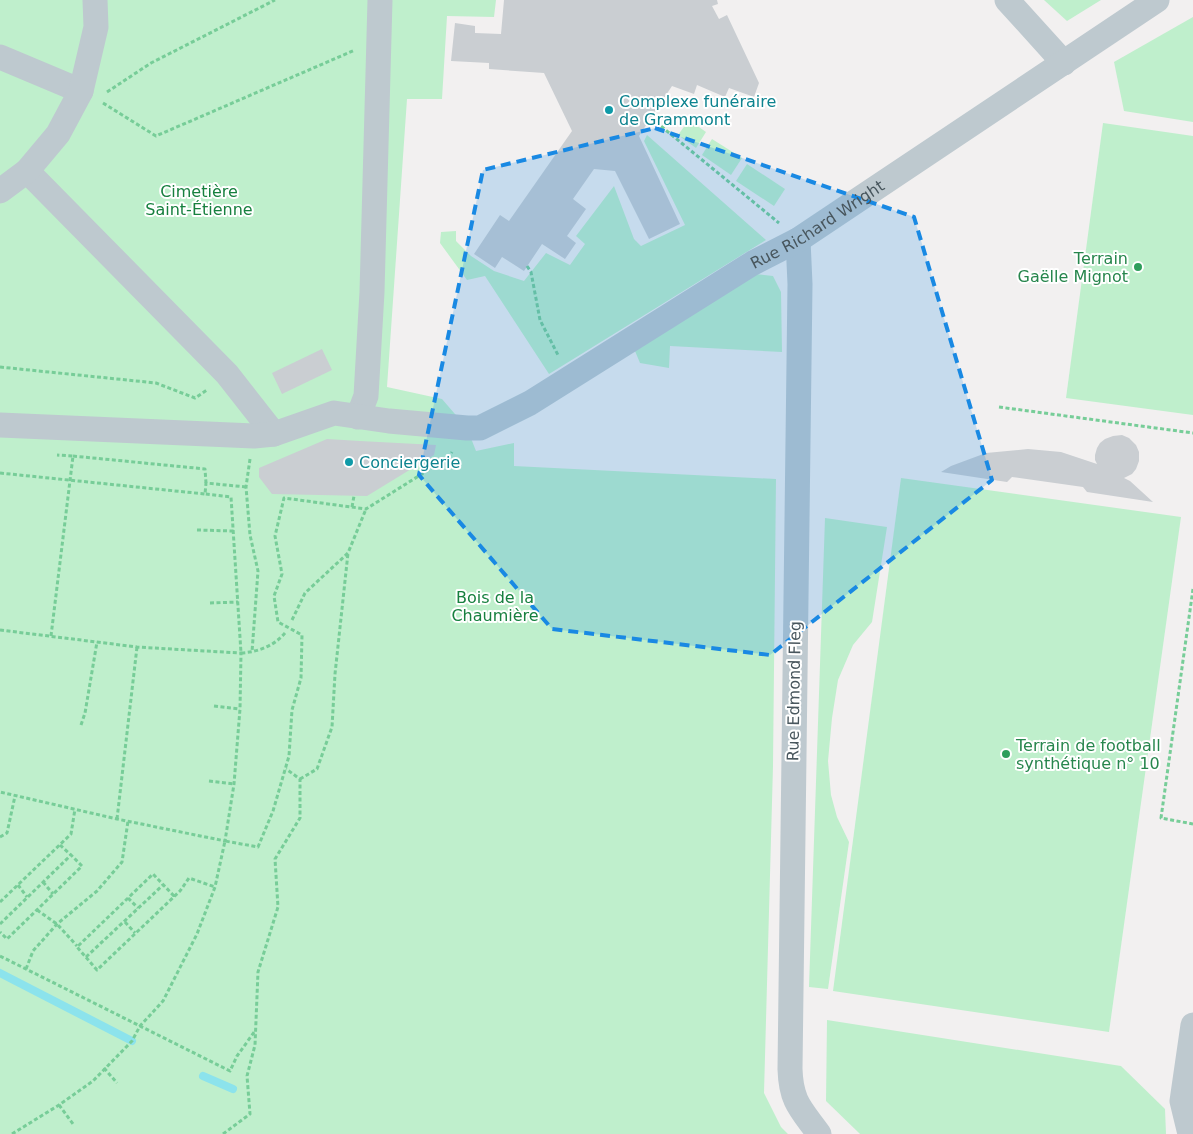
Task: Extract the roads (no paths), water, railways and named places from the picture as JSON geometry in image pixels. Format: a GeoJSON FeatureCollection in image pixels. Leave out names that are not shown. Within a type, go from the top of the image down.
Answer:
{"type":"FeatureCollection","features":[{"type":"Feature","properties":{"kind":"street"},"geometry":{"type":"LineString","coordinates":[[0,191],[27,171],[89,95],[96,27],[95,0]]}},
{"type":"Feature","properties":{"kind":"street"},"geometry":{"type":"LineString","coordinates":[[358,417],[366,396],[372,302],[380,0]]}},
{"type":"Feature","properties":{"kind":"street"},"geometry":{"type":"LineString","coordinates":[[1007,0],[1064,63]]}},
{"type":"Feature","properties":{"kind":"street","name":"Rue Richard Wright"},"geometry":{"type":"LineString","coordinates":[[0,425],[254,436],[274,434],[334,413],[358,417],[480,428],[514,412],[578,374],[753,263],[798,240],[1157,0]]}},
{"type":"Feature","properties":{"kind":"street"},"geometry":{"type":"LineString","coordinates":[[0,57],[89,95]]}},
{"type":"Feature","properties":{"kind":"street"},"geometry":{"type":"LineString","coordinates":[[27,171],[227,374],[274,434]]}},
{"type":"Feature","properties":{"kind":"street","name":"Rue Edmond Fleg"},"geometry":{"type":"LineString","coordinates":[[798,240],[800,284],[790,1081],[795,1100],[819,1134]]}},
{"type":"Feature","properties":{"kind":"street"},"geometry":{"type":"LineString","coordinates":[[1190,1134],[1182,1101],[1193,1025]]}},
{"type":"Feature","properties":{"kind":"waterway"},"geometry":{"type":"LineString","coordinates":[[0,973],[132,1041]]}},
{"type":"Feature","properties":{"kind":"waterway"},"geometry":{"type":"LineString","coordinates":[[203,1076],[233,1089]]}},
{"type":"Feature","properties":{"kind":"place","name":"Complexe funéraire de Grammont"},"geometry":{"type":"Point","coordinates":[609,110]}},
{"type":"Feature","properties":{"kind":"place","name":"Terrain Gaëlle Mignot"},"geometry":{"type":"Point","coordinates":[1138,267]}},
{"type":"Feature","properties":{"kind":"place","name":"Conciergerie"},"geometry":{"type":"Point","coordinates":[349,462]}},
{"type":"Feature","properties":{"kind":"place","name":"Terrain de football synthétique n° 10"},"geometry":{"type":"Point","coordinates":[1006,754]}},
{"type":"Feature","properties":{"kind":"park label","name":"Cimetière Saint-Étienne"},"geometry":{"type":"Point","coordinates":[199,200]}},
{"type":"Feature","properties":{"kind":"park label","name":"Bois de la Chaumière"},"geometry":{"type":"Point","coordinates":[495,606]}}]}
